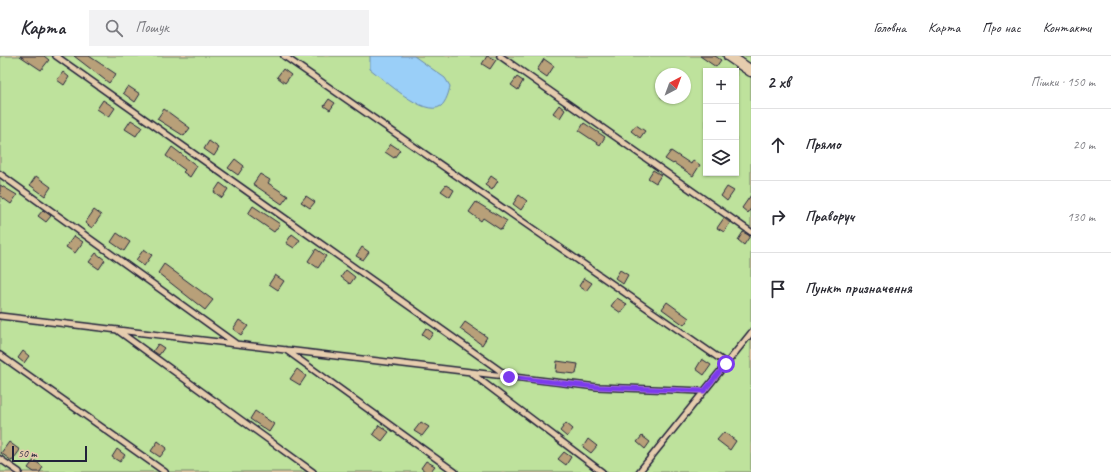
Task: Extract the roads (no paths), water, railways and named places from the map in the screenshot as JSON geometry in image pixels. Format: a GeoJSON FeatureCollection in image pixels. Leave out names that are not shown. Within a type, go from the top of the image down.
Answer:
{"type":"FeatureCollection","features":[{"type":"Feature","properties":{"kind":"street"},"geometry":{"type":"LineString","coordinates":[[728,56],[751,71]]}},
{"type":"Feature","properties":{"kind":"lane"},"geometry":{"type":"LineString","coordinates":[[56,56],[509,377]]}},
{"type":"Feature","properties":{"kind":"lane"},"geometry":{"type":"LineString","coordinates":[[284,56],[726,364]]}},
{"type":"Feature","properties":{"kind":"lane"},"geometry":{"type":"LineString","coordinates":[[500,56],[751,232]]}},
{"type":"Feature","properties":{"kind":"lane"},"geometry":{"type":"LineString","coordinates":[[0,174],[236,344]]}},
{"type":"Feature","properties":{"kind":"lane"},"geometry":{"type":"LineString","coordinates":[[0,316],[597,387],[704,391]]}},
{"type":"Feature","properties":{"kind":"lane"},"geometry":{"type":"LineString","coordinates":[[116,330],[313,472]]}},
{"type":"Feature","properties":{"kind":"lane"},"geometry":{"type":"LineString","coordinates":[[639,472],[751,333]]}},
{"type":"Feature","properties":{"kind":"lane"},"geometry":{"type":"LineString","coordinates":[[285,350],[455,472]]}},
{"type":"Feature","properties":{"kind":"lane"},"geometry":{"type":"LineString","coordinates":[[0,355],[165,472]]}},
{"type":"Feature","properties":{"kind":"lane"},"geometry":{"type":"LineString","coordinates":[[470,372],[602,472]]}},
{"type":"Feature","properties":{"kind":"lane"},"geometry":{"type":"LineString","coordinates":[[0,459],[19,472]]}},
{"type":"Feature","properties":{"kind":"water"},"geometry":{"type":"Polygon","coordinates":[[[370,56],[414,56],[445,78],[450,86],[444,102],[441,106],[434,108],[425,107],[404,96],[370,69],[370,56]]]}}]}
